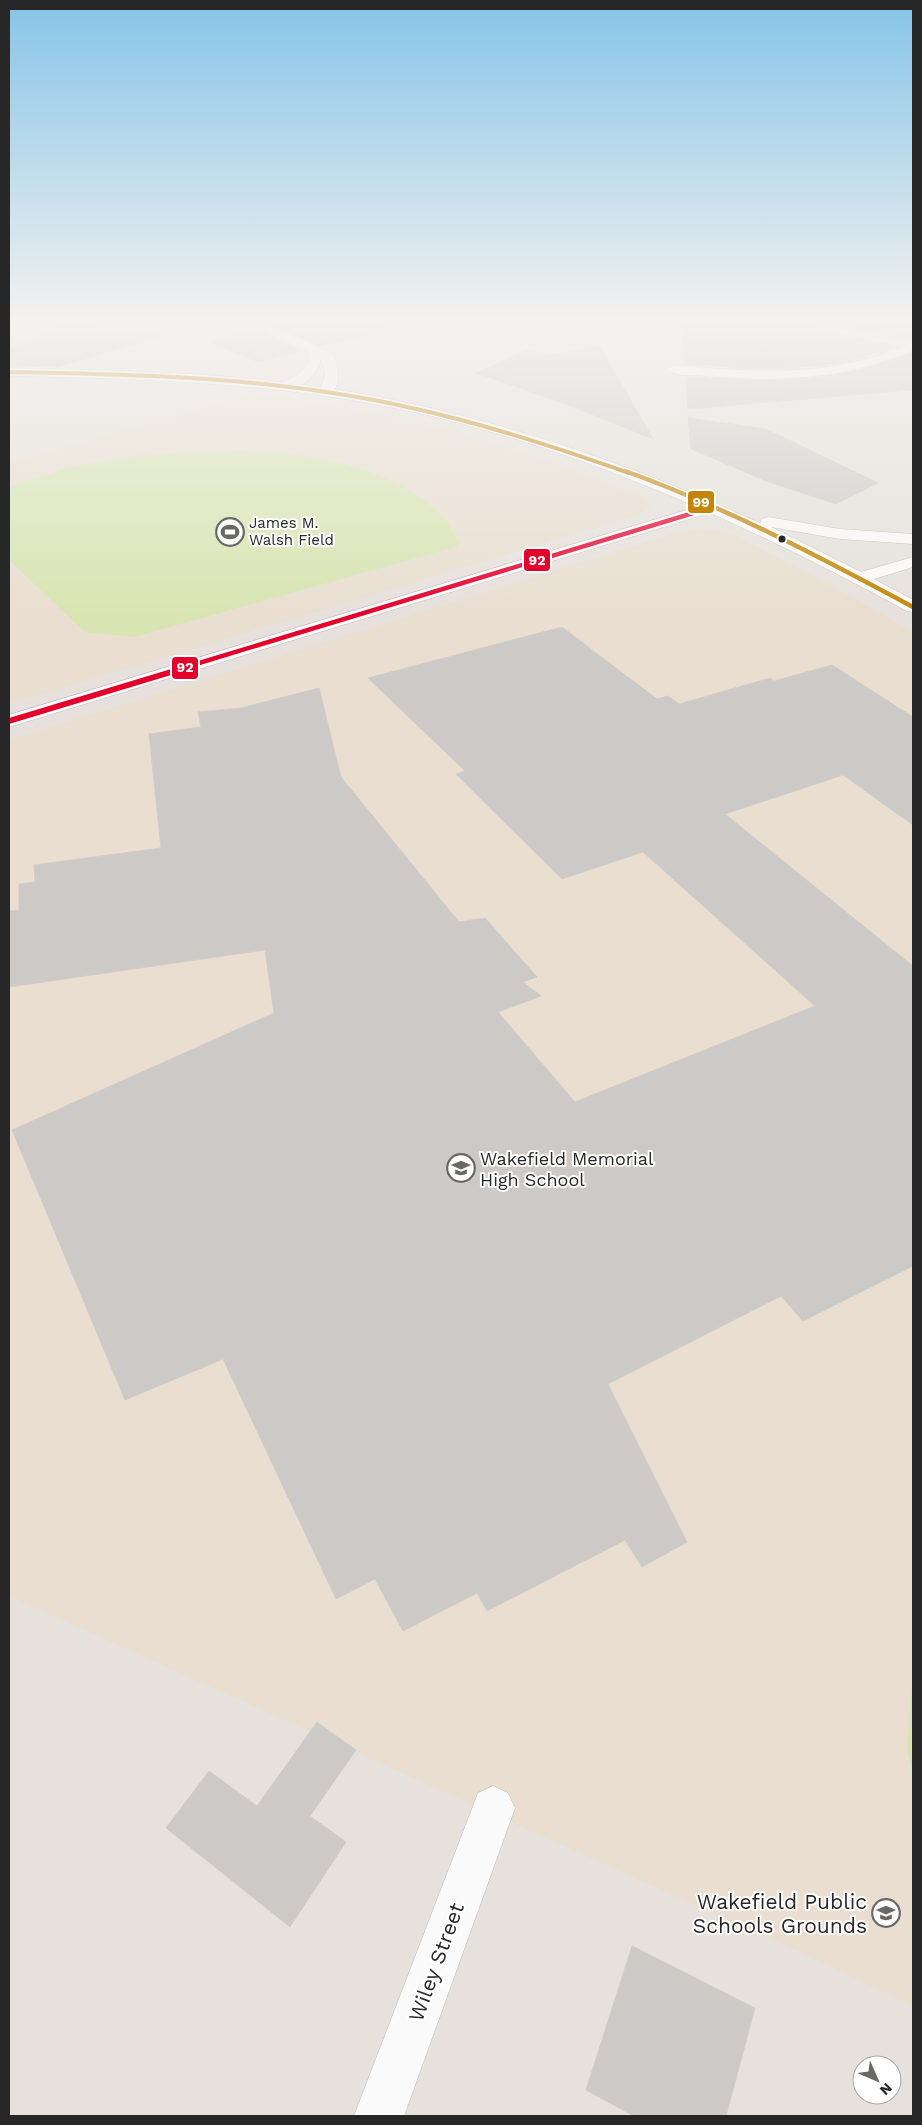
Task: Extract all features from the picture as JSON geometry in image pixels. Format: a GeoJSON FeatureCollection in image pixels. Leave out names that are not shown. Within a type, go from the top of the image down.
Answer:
{"type":"FeatureCollection","features":[{"type":"Feature","properties":{"kind":"street"},"geometry":{"type":"LineString","coordinates":[[456,418],[518,434],[591,458],[721,510],[829,562],[913,607]]}},
{"type":"Feature","properties":{"kind":"street"},"geometry":{"type":"LineString","coordinates":[[9,721],[721,510],[797,528],[905,539]]}},
{"type":"Feature","properties":{"kind":"street"},"geometry":{"type":"LineString","coordinates":[[829,562],[864,544],[905,539]]}},
{"type":"Feature","properties":{"kind":"street"},"geometry":{"type":"LineString","coordinates":[[860,578],[913,562]]}},
{"type":"Feature","properties":{"kind":"street","name":"Wiley Street"},"geometry":{"type":"LineString","coordinates":[[379,2116],[493,1808]]}},
{"type":"Feature","properties":{"kind":"shaded area"},"geometry":{"type":"Polygon","coordinates":[[[167,418],[398,418],[434,426],[550,461],[638,495],[647,500],[650,505],[649,508],[638,515],[9,704],[9,463],[167,418]]]}},
{"type":"Feature","properties":{"kind":"shaded area","name":"Wakefield Memorial High School"},"geometry":{"type":"Polygon","coordinates":[[[700,529],[720,531],[736,536],[825,582],[913,632],[913,2006],[804,1954],[9,1596],[9,740],[679,532],[700,529]]]}},
{"type":"Feature","properties":{"kind":"green space","name":"James M. Walsh Field"},"geometry":{"type":"Polygon","coordinates":[[[250,451],[290,454],[338,462],[384,477],[425,501],[443,516],[459,546],[134,637],[85,632],[9,560],[9,487],[70,467],[135,456],[250,451]]]}},
{"type":"Feature","properties":{"kind":"green space"},"geometry":{"type":"Polygon","coordinates":[[[913,1674],[913,1776],[907,1748],[913,1674]]]}},
{"type":"Feature","properties":{"kind":"building"},"geometry":{"type":"Polygon","coordinates":[[[601,418],[641,418],[653,439],[601,418]]]}},
{"type":"Feature","properties":{"kind":"building"},"geometry":{"type":"Polygon","coordinates":[[[688,418],[766,429],[878,483],[836,504],[766,481],[691,449],[688,418]]]}},
{"type":"Feature","properties":{"kind":"building"},"geometry":{"type":"Polygon","coordinates":[[[562,627],[657,699],[668,696],[679,704],[770,678],[774,681],[832,665],[913,717],[913,825],[843,775],[725,814],[913,966],[913,1266],[803,1321],[781,1296],[608,1384],[687,1542],[642,1567],[625,1540],[487,1611],[477,1593],[403,1631],[375,1579],[336,1599],[223,1359],[125,1400],[12,1130],[274,1013],[265,950],[9,987],[9,911],[19,910],[19,884],[35,882],[34,865],[161,848],[149,734],[201,727],[198,712],[241,708],[319,688],[341,777],[459,922],[485,918],[537,977],[523,982],[541,996],[498,1012],[575,1102],[815,1006],[643,852],[562,879],[456,774],[465,771],[368,678],[562,627]]]}},
{"type":"Feature","properties":{"kind":"building"},"geometry":{"type":"Polygon","coordinates":[[[317,1722],[356,1750],[310,1816],[346,1842],[290,1927],[166,1828],[209,1771],[257,1806],[317,1722]]]}},
{"type":"Feature","properties":{"kind":"building"},"geometry":{"type":"Polygon","coordinates":[[[632,1946],[755,2008],[726,2116],[634,2116],[586,2090],[632,1946]]]}},
{"type":"Feature","properties":{"kind":"transit line","name":"99"},"geometry":{"type":"LineString","coordinates":[[456,418],[556,447],[702,502],[844,570],[913,607]]}},
{"type":"Feature","properties":{"kind":"transit line","name":"92"},"geometry":{"type":"LineString","coordinates":[[9,721],[713,507]]}},
{"type":"Feature","properties":{"kind":"place","name":"James M. Walsh Field"},"geometry":{"type":"Point","coordinates":[230,532]}},
{"type":"Feature","properties":{"kind":"place","name":"Wakefield Memorial High School"},"geometry":{"type":"Point","coordinates":[461,1168]}},
{"type":"Feature","properties":{"kind":"place","name":"Wakefield Public Schools Grounds"},"geometry":{"type":"Point","coordinates":[886,1913]}}]}
